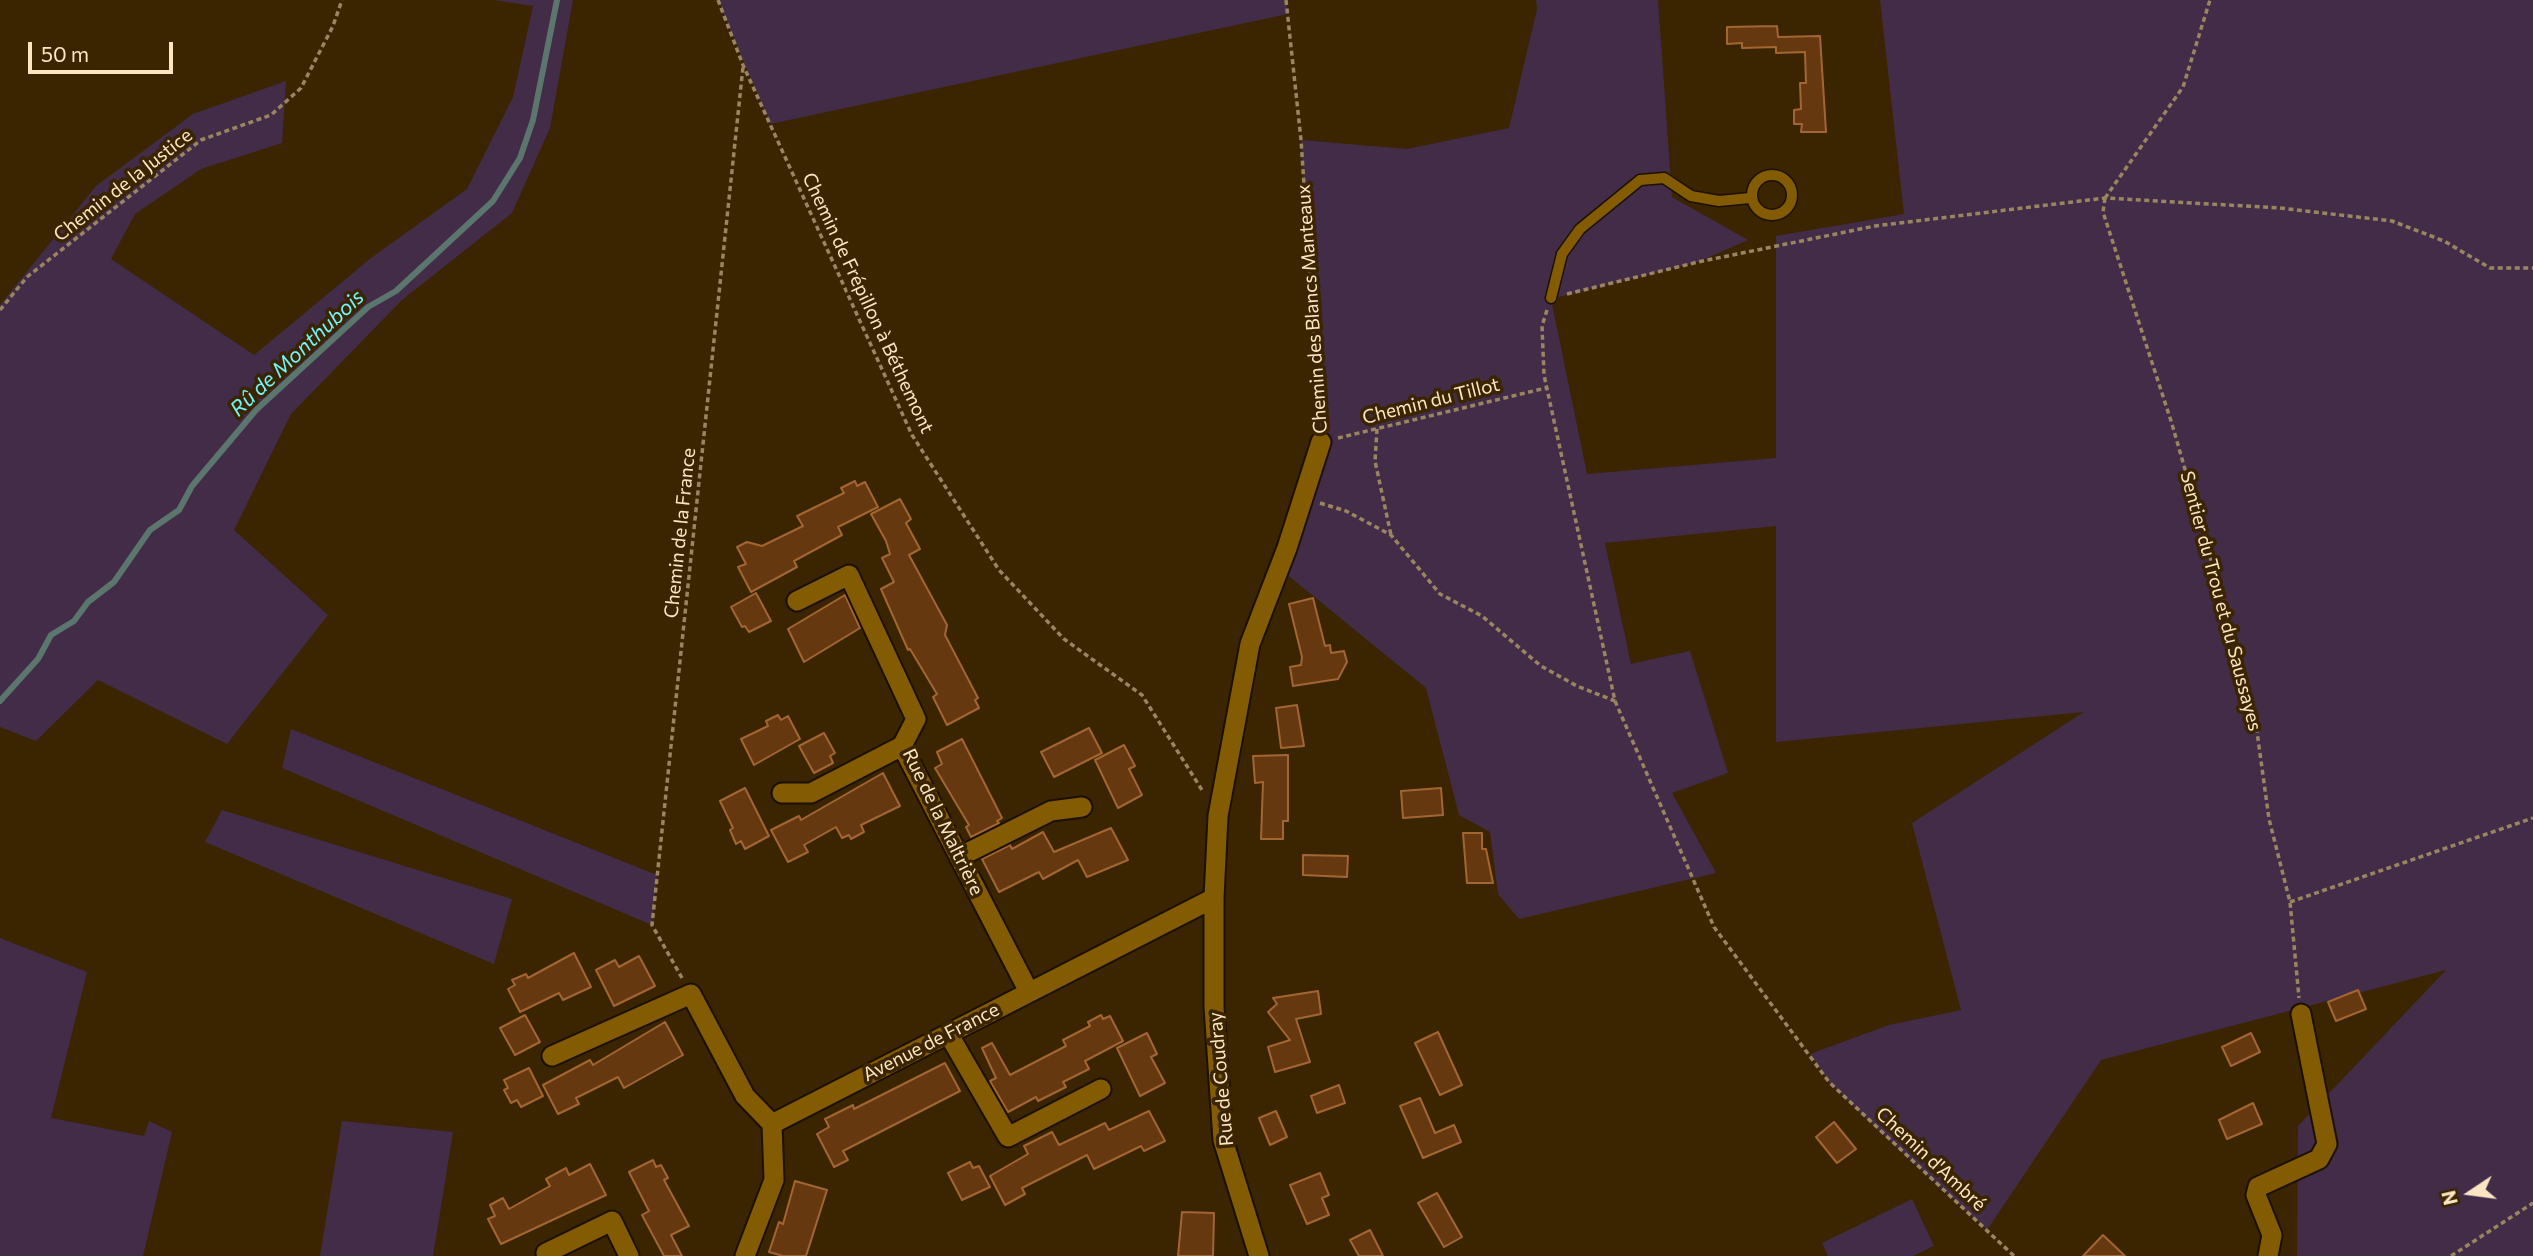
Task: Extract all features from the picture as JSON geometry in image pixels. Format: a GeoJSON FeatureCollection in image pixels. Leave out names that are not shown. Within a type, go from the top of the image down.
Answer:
{"type":"FeatureCollection","features":[{"type":"Feature","properties":{"kind":"street","name":"Chemin des Blancs Manteaux"},"geometry":{"type":"LineString","coordinates":[[1213,898],[1218,816],[1250,644],[1321,442]]}},
{"type":"Feature","properties":{"kind":"street","name":"Rue de la Maltrière"},"geometry":{"type":"LineString","coordinates":[[797,601],[849,575],[916,719],[902,746],[1029,992]]}},
{"type":"Feature","properties":{"kind":"street"},"geometry":{"type":"LineString","coordinates":[[782,793],[811,793],[902,746]]}},
{"type":"Feature","properties":{"kind":"street"},"geometry":{"type":"LineString","coordinates":[[959,857],[1051,811],[1082,807]]}},
{"type":"Feature","properties":{"kind":"street","name":"Avenue de France"},"geometry":{"type":"LineString","coordinates":[[772,1124],[1213,898]]}},
{"type":"Feature","properties":{"kind":"street","name":"Rue de Coudray"},"geometry":{"type":"LineString","coordinates":[[1213,898],[1214,1007],[1223,1140],[1259,1256]]}},
{"type":"Feature","properties":{"kind":"street"},"geometry":{"type":"LineString","coordinates":[[552,1056],[691,993],[745,1096],[772,1124],[774,1180],[745,1256]]}},
{"type":"Feature","properties":{"kind":"street"},"geometry":{"type":"LineString","coordinates":[[2268,1256],[2272,1235],[2256,1195],[2258,1187],[2319,1159],[2327,1144],[2301,1014]]}},
{"type":"Feature","properties":{"kind":"street"},"geometry":{"type":"LineString","coordinates":[[949,1035],[1008,1137],[1101,1089]]}},
{"type":"Feature","properties":{"kind":"street"},"geometry":{"type":"LineString","coordinates":[[545,1253],[612,1221],[629,1256]]}},
{"type":"Feature","properties":{"kind":"lane"},"geometry":{"type":"LineString","coordinates":[[1772,175],[1789,183],[1793,195],[1788,208],[1777,214],[1758,211],[1750,198],[1760,180],[1772,175]]}},
{"type":"Feature","properties":{"kind":"lane"},"geometry":{"type":"LineString","coordinates":[[1551,298],[1562,254],[1580,229],[1640,180],[1664,178],[1691,196],[1719,201],[1750,198]]}},
{"type":"Feature","properties":{"kind":"path","name":"Chemin de la Justice"},"geometry":{"type":"LineString","coordinates":[[0,310],[27,277],[201,140],[271,115],[300,88],[332,26],[342,0]]}},
{"type":"Feature","properties":{"kind":"path","name":"Chemin de Frépillon à Béthemont"},"geometry":{"type":"LineString","coordinates":[[718,0],[743,65],[912,435],[999,570],[1064,639],[1142,695],[1218,816]]}},
{"type":"Feature","properties":{"kind":"path","name":"Chemin des Blancs Manteaux"},"geometry":{"type":"LineString","coordinates":[[1286,0],[1301,140],[1321,442]]}},
{"type":"Feature","properties":{"kind":"path"},"geometry":{"type":"LineString","coordinates":[[2105,198],[2183,87],[2210,0]]}},
{"type":"Feature","properties":{"kind":"path","name":"Chemin de la France"},"geometry":{"type":"LineString","coordinates":[[691,993],[652,925],[743,65]]}},
{"type":"Feature","properties":{"kind":"path"},"geometry":{"type":"LineString","coordinates":[[1551,298],[1698,262],[1875,226],[2105,198],[2280,208],[2379,219],[2444,241],[2490,268],[2533,268]]}},
{"type":"Feature","properties":{"kind":"path","name":"Sentier du Trou et du Saussayes"},"geometry":{"type":"LineString","coordinates":[[2105,198],[2103,212],[2172,424],[2254,710],[2269,820],[2290,902],[2301,1014]]}},
{"type":"Feature","properties":{"kind":"path","name":"Chemin d'Ambré"},"geometry":{"type":"LineString","coordinates":[[1551,298],[1542,326],[1546,388],[1615,701],[1714,927],[1829,1082],[2014,1256]]}},
{"type":"Feature","properties":{"kind":"path","name":"Chemin du Tillot"},"geometry":{"type":"LineString","coordinates":[[1321,442],[1546,388]]}},
{"type":"Feature","properties":{"kind":"path"},"geometry":{"type":"LineString","coordinates":[[1377,429],[1375,461],[1391,535]]}},
{"type":"Feature","properties":{"kind":"path"},"geometry":{"type":"LineString","coordinates":[[1304,496],[1346,511],[1391,535],[1440,594],[1482,616],[1541,666],[1577,686],[1615,701]]}},
{"type":"Feature","properties":{"kind":"path"},"geometry":{"type":"LineString","coordinates":[[2290,902],[2533,818]]}},
{"type":"Feature","properties":{"kind":"path"},"geometry":{"type":"LineString","coordinates":[[2451,1256],[2533,1203]]}},
{"type":"Feature","properties":{"kind":"shaded area"},"geometry":{"type":"Polygon","coordinates":[[[494,0],[573,0],[550,128],[512,213],[402,300],[291,414],[234,530],[328,615],[227,744],[98,680],[36,741],[0,727],[0,305],[96,186],[193,114],[286,81],[282,143],[201,169],[135,214],[111,259],[254,355],[371,258],[467,189],[513,97],[533,6],[494,0]]]}},
{"type":"Feature","properties":{"kind":"shaded area"},"geometry":{"type":"Polygon","coordinates":[[[718,0],[1286,0],[1288,14],[770,124],[718,0]]]}},
{"type":"Feature","properties":{"kind":"shaded area"},"geometry":{"type":"Polygon","coordinates":[[[1536,0],[1658,0],[1672,197],[1748,240],[1698,262],[1551,299],[1587,474],[1776,458],[1776,236],[1904,214],[1880,0],[2533,0],[2533,1256],[2297,1256],[2298,1126],[2446,970],[2101,1060],[1987,1230],[1880,1132],[1829,1082],[1810,1054],[1889,1025],[1961,1010],[1912,823],[2084,712],[1776,742],[1776,526],[1605,543],[1631,664],[1690,651],[1728,773],[1672,793],[1716,873],[1519,919],[1498,894],[1490,832],[1459,815],[1426,688],[1279,568],[1321,442],[1301,140],[1407,149],[1509,128],[1537,9],[1536,0]]]}},
{"type":"Feature","properties":{"kind":"shaded area"},"geometry":{"type":"Polygon","coordinates":[[[291,729],[657,875],[652,925],[282,768],[291,729]]]}},
{"type":"Feature","properties":{"kind":"shaded area"},"geometry":{"type":"Polygon","coordinates":[[[222,810],[512,899],[494,964],[205,842],[222,810]]]}},
{"type":"Feature","properties":{"kind":"shaded area"},"geometry":{"type":"Polygon","coordinates":[[[0,938],[87,972],[51,1118],[144,1136],[149,1121],[172,1132],[143,1256],[0,1256],[0,938]]]}},
{"type":"Feature","properties":{"kind":"shaded area"},"geometry":{"type":"Polygon","coordinates":[[[342,1121],[453,1132],[433,1256],[320,1256],[342,1121]]]}},
{"type":"Feature","properties":{"kind":"shaded area"},"geometry":{"type":"Polygon","coordinates":[[[1912,1199],[1934,1246],[1913,1256],[1828,1256],[1822,1243],[1912,1199]]]}},
{"type":"Feature","properties":{"kind":"building"},"geometry":{"type":"Polygon","coordinates":[[[1777,26],[1778,37],[1820,36],[1826,132],[1801,132],[1802,124],[1794,124],[1794,110],[1801,109],[1800,83],[1806,83],[1805,52],[1776,53],[1776,47],[1742,48],[1742,43],[1727,44],[1727,27],[1777,26]]]}},
{"type":"Feature","properties":{"kind":"building"},"geometry":{"type":"Polygon","coordinates":[[[855,481],[857,486],[865,482],[878,507],[838,527],[842,535],[794,561],[797,567],[751,592],[738,567],[746,564],[737,547],[747,542],[762,546],[803,526],[797,516],[844,493],[841,488],[855,481]]]}},
{"type":"Feature","properties":{"kind":"building"},"geometry":{"type":"Polygon","coordinates":[[[900,499],[911,519],[906,523],[920,549],[909,555],[947,625],[945,635],[978,698],[975,700],[979,708],[947,725],[933,697],[937,694],[910,649],[908,650],[881,589],[894,582],[882,558],[890,554],[886,541],[871,514],[900,499]]]}},
{"type":"Feature","properties":{"kind":"building"},"geometry":{"type":"Polygon","coordinates":[[[756,593],[771,621],[749,632],[745,626],[742,627],[731,607],[756,593]]]}},
{"type":"Feature","properties":{"kind":"building"},"geometry":{"type":"Polygon","coordinates":[[[845,595],[860,628],[804,662],[788,629],[845,595]]]}},
{"type":"Feature","properties":{"kind":"building"},"geometry":{"type":"Polygon","coordinates":[[[1313,598],[1325,646],[1330,645],[1331,653],[1344,651],[1347,662],[1338,679],[1293,686],[1290,667],[1301,665],[1302,657],[1289,604],[1313,598]]]}},
{"type":"Feature","properties":{"kind":"building"},"geometry":{"type":"Polygon","coordinates":[[[1297,705],[1304,746],[1281,748],[1276,708],[1297,705]]]}},
{"type":"Feature","properties":{"kind":"building"},"geometry":{"type":"Polygon","coordinates":[[[778,715],[781,720],[788,716],[800,739],[754,765],[741,739],[768,726],[766,721],[778,715]]]}},
{"type":"Feature","properties":{"kind":"building"},"geometry":{"type":"Polygon","coordinates":[[[1089,728],[1102,753],[1054,777],[1041,752],[1089,728]]]}},
{"type":"Feature","properties":{"kind":"building"},"geometry":{"type":"Polygon","coordinates":[[[824,733],[835,753],[830,756],[833,763],[814,773],[799,746],[824,733]]]}},
{"type":"Feature","properties":{"kind":"building"},"geometry":{"type":"Polygon","coordinates":[[[962,739],[1002,818],[997,821],[999,823],[971,837],[966,827],[969,825],[935,768],[942,764],[937,752],[962,739]]]}},
{"type":"Feature","properties":{"kind":"building"},"geometry":{"type":"Polygon","coordinates":[[[1124,745],[1135,766],[1129,769],[1142,795],[1118,808],[1095,760],[1124,745]]]}},
{"type":"Feature","properties":{"kind":"building"},"geometry":{"type":"Polygon","coordinates":[[[1288,755],[1288,821],[1283,821],[1283,839],[1261,839],[1263,782],[1255,783],[1253,756],[1288,755]]]}},
{"type":"Feature","properties":{"kind":"building"},"geometry":{"type":"Polygon","coordinates":[[[883,773],[900,806],[861,825],[864,832],[851,839],[849,835],[842,838],[836,827],[804,845],[808,852],[788,862],[771,830],[799,816],[801,820],[883,773]]]}},
{"type":"Feature","properties":{"kind":"building"},"geometry":{"type":"Polygon","coordinates":[[[745,788],[769,836],[745,849],[741,841],[736,844],[730,830],[733,828],[720,801],[745,788]]]}},
{"type":"Feature","properties":{"kind":"building"},"geometry":{"type":"Polygon","coordinates":[[[1441,788],[1443,815],[1403,818],[1401,791],[1441,788]]]}},
{"type":"Feature","properties":{"kind":"building"},"geometry":{"type":"Polygon","coordinates":[[[1111,828],[1128,860],[1087,877],[1078,860],[1043,879],[1039,872],[999,892],[982,859],[1010,845],[1012,849],[1043,832],[1054,852],[1111,828]]]}},
{"type":"Feature","properties":{"kind":"building"},"geometry":{"type":"Polygon","coordinates":[[[1463,833],[1482,833],[1482,849],[1486,849],[1493,883],[1467,883],[1463,833]]]}},
{"type":"Feature","properties":{"kind":"building"},"geometry":{"type":"Polygon","coordinates":[[[1303,855],[1348,856],[1347,877],[1303,875],[1303,855]]]}},
{"type":"Feature","properties":{"kind":"building"},"geometry":{"type":"Polygon","coordinates":[[[574,953],[591,987],[563,1000],[559,993],[520,1012],[508,989],[515,985],[512,980],[526,974],[528,978],[574,953]]]}},
{"type":"Feature","properties":{"kind":"building"},"geometry":{"type":"Polygon","coordinates":[[[639,956],[655,986],[614,1006],[596,970],[615,960],[619,967],[639,956]]]}},
{"type":"Feature","properties":{"kind":"building"},"geometry":{"type":"Polygon","coordinates":[[[2358,990],[2366,1009],[2336,1021],[2328,1002],[2358,990]]]}},
{"type":"Feature","properties":{"kind":"building"},"geometry":{"type":"Polygon","coordinates":[[[1318,991],[1321,1014],[1296,1019],[1310,1062],[1275,1072],[1268,1047],[1290,1040],[1268,1012],[1277,1004],[1273,998],[1318,991]]]}},
{"type":"Feature","properties":{"kind":"building"},"geometry":{"type":"Polygon","coordinates":[[[525,1015],[540,1042],[515,1055],[500,1028],[525,1015]]]}},
{"type":"Feature","properties":{"kind":"building"},"geometry":{"type":"Polygon","coordinates":[[[1101,1015],[1103,1019],[1110,1016],[1123,1041],[1085,1061],[1089,1069],[1063,1082],[1066,1087],[1038,1101],[1036,1097],[1008,1112],[990,1081],[996,1078],[982,1048],[992,1043],[1010,1075],[1066,1046],[1063,1040],[1090,1026],[1088,1022],[1101,1015]]]}},
{"type":"Feature","properties":{"kind":"building"},"geometry":{"type":"Polygon","coordinates":[[[665,1022],[683,1055],[624,1088],[618,1077],[576,1098],[579,1104],[558,1114],[543,1085],[590,1060],[593,1065],[665,1022]]]}},
{"type":"Feature","properties":{"kind":"building"},"geometry":{"type":"Polygon","coordinates":[[[1438,1032],[1462,1085],[1440,1095],[1415,1043],[1438,1032]]]}},
{"type":"Feature","properties":{"kind":"building"},"geometry":{"type":"Polygon","coordinates":[[[1147,1033],[1157,1054],[1151,1057],[1165,1083],[1140,1096],[1117,1048],[1147,1033]]]}},
{"type":"Feature","properties":{"kind":"building"},"geometry":{"type":"Polygon","coordinates":[[[2251,1033],[2260,1052],[2231,1066],[2222,1047],[2251,1033]]]}},
{"type":"Feature","properties":{"kind":"building"},"geometry":{"type":"Polygon","coordinates":[[[945,1063],[960,1091],[843,1151],[848,1160],[834,1167],[817,1134],[829,1127],[825,1119],[853,1105],[854,1109],[945,1063]]]}},
{"type":"Feature","properties":{"kind":"building"},"geometry":{"type":"Polygon","coordinates":[[[529,1068],[543,1096],[521,1107],[517,1100],[511,1103],[504,1090],[508,1088],[504,1080],[529,1068]]]}},
{"type":"Feature","properties":{"kind":"building"},"geometry":{"type":"Polygon","coordinates":[[[1339,1085],[1345,1103],[1317,1113],[1311,1096],[1339,1085]]]}},
{"type":"Feature","properties":{"kind":"building"},"geometry":{"type":"Polygon","coordinates":[[[1420,1098],[1435,1133],[1454,1125],[1461,1142],[1423,1158],[1400,1106],[1420,1098]]]}},
{"type":"Feature","properties":{"kind":"building"},"geometry":{"type":"Polygon","coordinates":[[[2253,1103],[2262,1124],[2227,1139],[2219,1120],[2253,1103]]]}},
{"type":"Feature","properties":{"kind":"building"},"geometry":{"type":"Polygon","coordinates":[[[1149,1111],[1165,1141],[1144,1151],[1141,1146],[1094,1169],[1087,1155],[1022,1188],[1025,1194],[1005,1205],[990,1176],[1028,1154],[1024,1146],[1052,1132],[1059,1145],[1105,1123],[1109,1130],[1149,1111]]]}},
{"type":"Feature","properties":{"kind":"building"},"geometry":{"type":"Polygon","coordinates":[[[1276,1111],[1287,1137],[1270,1145],[1259,1118],[1276,1111]]]}},
{"type":"Feature","properties":{"kind":"building"},"geometry":{"type":"Polygon","coordinates":[[[1834,1122],[1856,1149],[1837,1163],[1816,1137],[1834,1122]]]}},
{"type":"Feature","properties":{"kind":"building"},"geometry":{"type":"Polygon","coordinates":[[[653,1160],[656,1167],[661,1165],[668,1178],[664,1180],[689,1226],[671,1235],[682,1256],[664,1256],[642,1215],[649,1211],[629,1172],[653,1160]]]}},
{"type":"Feature","properties":{"kind":"building"},"geometry":{"type":"Polygon","coordinates":[[[970,1162],[973,1168],[979,1166],[990,1187],[962,1200],[948,1173],[970,1162]]]}},
{"type":"Feature","properties":{"kind":"building"},"geometry":{"type":"Polygon","coordinates":[[[590,1164],[606,1195],[501,1244],[488,1219],[495,1216],[490,1205],[503,1198],[509,1209],[550,1186],[546,1179],[566,1168],[569,1175],[590,1164]]]}},
{"type":"Feature","properties":{"kind":"building"},"geometry":{"type":"Polygon","coordinates":[[[1320,1173],[1329,1195],[1322,1198],[1329,1215],[1307,1224],[1290,1185],[1320,1173]]]}},
{"type":"Feature","properties":{"kind":"building"},"geometry":{"type":"Polygon","coordinates":[[[795,1181],[827,1190],[806,1256],[783,1256],[769,1252],[779,1222],[783,1224],[795,1181]]]}},
{"type":"Feature","properties":{"kind":"building"},"geometry":{"type":"Polygon","coordinates":[[[1437,1193],[1462,1237],[1444,1247],[1418,1203],[1437,1193]]]}},
{"type":"Feature","properties":{"kind":"building"},"geometry":{"type":"Polygon","coordinates":[[[1182,1212],[1214,1213],[1213,1256],[1178,1256],[1182,1212]]]}},
{"type":"Feature","properties":{"kind":"building"},"geometry":{"type":"Polygon","coordinates":[[[1370,1230],[1383,1256],[1359,1256],[1350,1240],[1370,1230]]]}},
{"type":"Feature","properties":{"kind":"building"},"geometry":{"type":"Polygon","coordinates":[[[2103,1235],[2125,1256],[2083,1256],[2103,1235]]]}},
{"type":"Feature","properties":{"kind":"waterway","name":"Rû de Monthubois"},"geometry":{"type":"LineString","coordinates":[[0,701],[38,659],[51,635],[74,621],[88,602],[114,582],[150,530],[179,510],[192,486],[256,410],[368,307],[396,291],[493,201],[520,158],[533,120],[557,0]]}}]}
